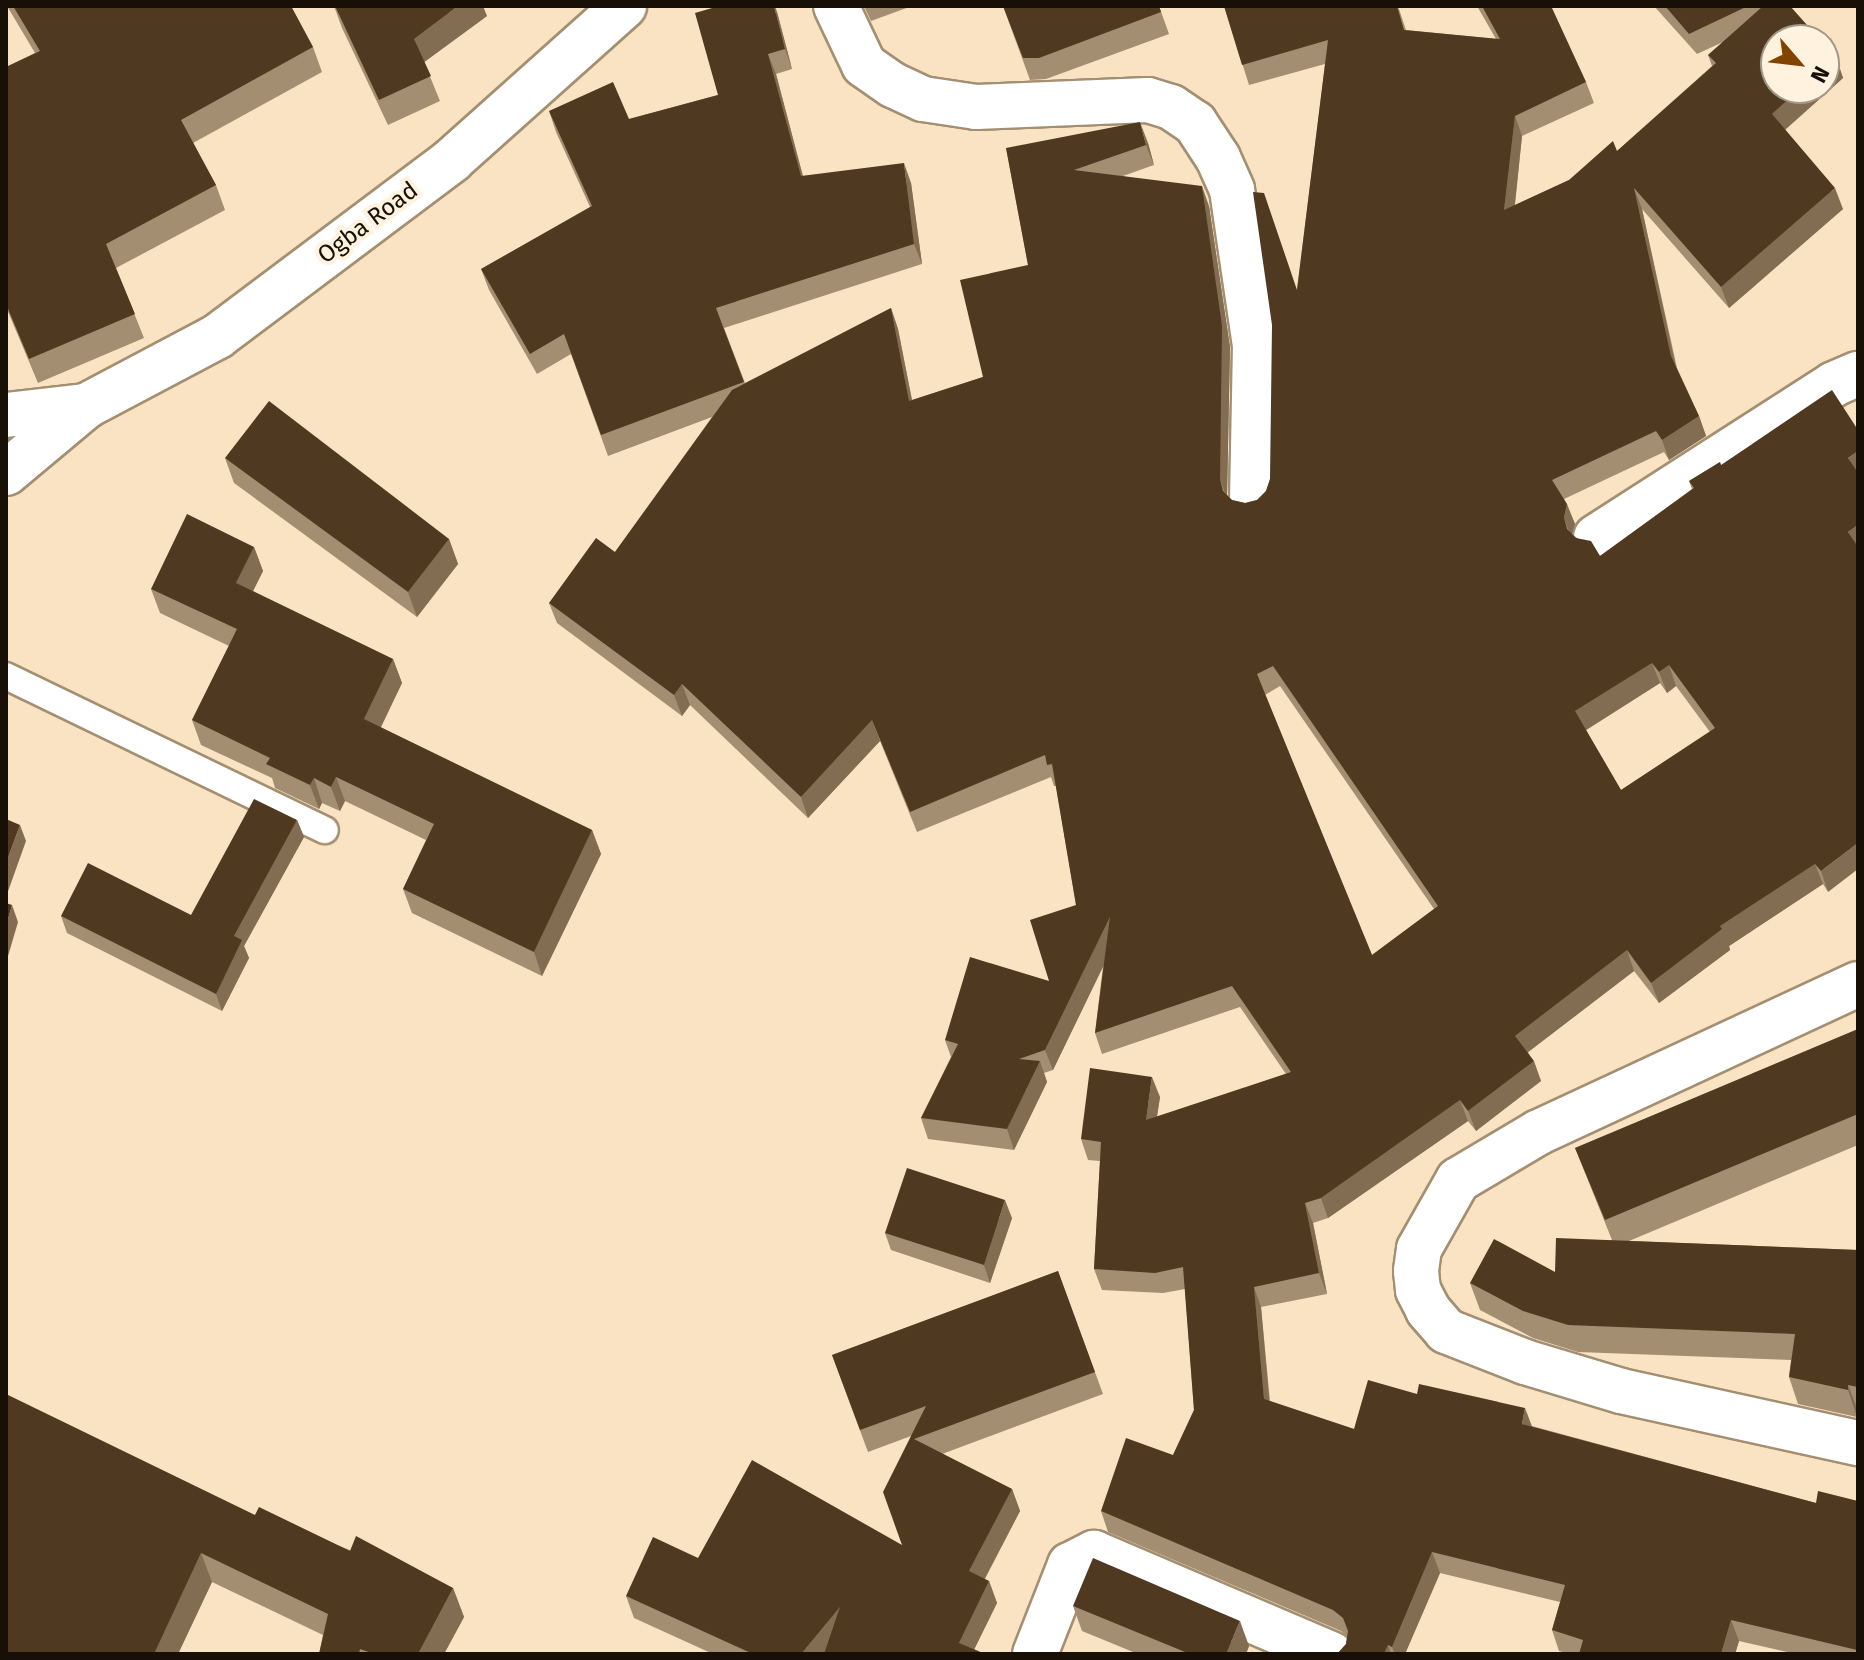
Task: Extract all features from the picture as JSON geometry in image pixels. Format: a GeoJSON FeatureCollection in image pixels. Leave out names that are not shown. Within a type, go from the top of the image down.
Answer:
{"type":"FeatureCollection","features":[{"type":"Feature","properties":{"kind":"street","name":"Ogba Road"},"geometry":{"type":"LineString","coordinates":[[6,473],[86,406],[230,327],[452,160],[624,6]]}},
{"type":"Feature","properties":{"kind":"street"},"geometry":{"type":"LineString","coordinates":[[836,6],[864,65],[893,85],[923,99],[976,107],[1148,100],[1171,107],[1195,123],[1218,158],[1232,190],[1255,345],[1252,499]]}},
{"type":"Feature","properties":{"kind":"street"},"geometry":{"type":"LineString","coordinates":[[1596,537],[1834,384],[1858,374]]}},
{"type":"Feature","properties":{"kind":"street","name":"Ogba Road"},"geometry":{"type":"LineString","coordinates":[[6,415],[86,406]]}},
{"type":"Feature","properties":{"kind":"street"},"geometry":{"type":"LineString","coordinates":[[1858,984],[1539,1132],[1458,1180],[1419,1249],[1416,1271],[1418,1290],[1428,1310],[1446,1331],[1525,1362],[1621,1391],[1858,1443]]}},
{"type":"Feature","properties":{"kind":"street"},"geometry":{"type":"LineString","coordinates":[[1035,1654],[1070,1565],[1094,1553],[1331,1654]]}},
{"type":"Feature","properties":{"kind":"lane"},"geometry":{"type":"LineString","coordinates":[[6,676],[325,830]]}},
{"type":"Feature","properties":{"kind":"building"},"geometry":{"type":"Polygon","coordinates":[[[13,6],[291,6],[313,47],[181,120],[216,185],[106,244],[135,314],[29,359],[6,304],[6,67],[40,51],[13,6]]]}},
{"type":"Feature","properties":{"kind":"building"},"geometry":{"type":"Polygon","coordinates":[[[335,6],[458,6],[414,39],[431,76],[379,100],[335,6]]]}},
{"type":"Feature","properties":{"kind":"building"},"geometry":{"type":"Polygon","coordinates":[[[719,6],[774,6],[785,49],[768,54],[801,176],[904,163],[914,244],[716,308],[744,382],[601,435],[564,334],[530,354],[481,269],[592,206],[549,111],[613,82],[629,119],[718,95],[695,13],[719,6]]]}},
{"type":"Feature","properties":{"kind":"building"},"geometry":{"type":"Polygon","coordinates":[[[1003,6],[1159,6],[1161,12],[1039,58],[1023,58],[1003,6]]]}},
{"type":"Feature","properties":{"kind":"building"},"geometry":{"type":"Polygon","coordinates":[[[1224,6],[1397,6],[1404,30],[1500,39],[1482,6],[1551,6],[1586,82],[1515,116],[1504,210],[1569,180],[1613,141],[1617,151],[1716,63],[1708,55],[1763,6],[1790,6],[1806,24],[1760,24],[1760,104],[1783,104],[1772,114],[1835,188],[1721,287],[1634,188],[1671,356],[1699,416],[1662,440],[1656,431],[1552,480],[1567,504],[1564,517],[1567,529],[1576,538],[1591,541],[1600,556],[1694,488],[1689,481],[1720,462],[1721,465],[1832,390],[1858,430],[1858,451],[1848,458],[1858,473],[1858,525],[1848,532],[1858,547],[1858,843],[1821,871],[1815,864],[1720,926],[1722,929],[1651,983],[1627,950],[1515,1036],[1534,1061],[1468,1111],[1460,1100],[1321,1198],[1305,1203],[1319,1273],[1254,1287],[1264,1399],[1354,1429],[1368,1380],[1417,1394],[1419,1384],[1525,1408],[1522,1424],[1816,1503],[1818,1491],[1858,1501],[1857,1650],[1731,1620],[1721,1654],[1579,1654],[1583,1640],[1552,1630],[1565,1585],[1432,1552],[1392,1647],[1388,1645],[1384,1654],[1337,1654],[1346,1644],[1348,1631],[1343,1618],[1333,1610],[1101,1511],[1126,1438],[1173,1455],[1194,1410],[1183,1267],[1155,1273],[1094,1269],[1101,1142],[1081,1139],[1090,1068],[1152,1077],[1146,1120],[1291,1072],[1232,986],[1095,1033],[1110,917],[1045,1050],[1019,1059],[1040,1061],[1007,1129],[921,1118],[958,1044],[945,1040],[970,957],[1049,981],[1030,920],[1076,905],[1052,764],[1047,765],[1045,755],[910,812],[872,720],[801,797],[682,684],[674,695],[549,603],[596,538],[615,552],[732,390],[891,308],[909,401],[983,377],[960,280],[1028,265],[1006,148],[1140,122],[1146,145],[1074,170],[1202,186],[1222,326],[1220,479],[1223,491],[1232,500],[1245,503],[1257,500],[1266,491],[1270,479],[1272,325],[1253,192],[1264,193],[1297,290],[1328,40],[1242,65],[1224,6]],[[1652,663],[1575,711],[1621,790],[1715,728],[1669,665],[1659,672],[1652,663]],[[1273,666],[1257,674],[1372,955],[1438,906],[1273,666]]]}},
{"type":"Feature","properties":{"kind":"building"},"geometry":{"type":"Polygon","coordinates":[[[1665,6],[1748,6],[1689,34],[1665,6]]]}},
{"type":"Feature","properties":{"kind":"building"},"geometry":{"type":"Polygon","coordinates":[[[269,401],[449,539],[408,592],[225,458],[269,401]]]}},
{"type":"Feature","properties":{"kind":"building"},"geometry":{"type":"Polygon","coordinates":[[[187,514],[254,547],[236,583],[393,659],[364,719],[592,830],[534,952],[403,889],[434,824],[336,777],[331,787],[314,778],[310,785],[266,764],[270,758],[192,720],[237,629],[151,589],[187,514]]]}},
{"type":"Feature","properties":{"kind":"building"},"geometry":{"type":"Polygon","coordinates":[[[254,799],[297,820],[234,936],[242,940],[216,994],[61,916],[88,863],[191,915],[254,799]]]}},
{"type":"Feature","properties":{"kind":"building"},"geometry":{"type":"Polygon","coordinates":[[[6,819],[20,825],[6,863],[6,819]]]}},
{"type":"Feature","properties":{"kind":"building"},"geometry":{"type":"Polygon","coordinates":[[[6,903],[12,905],[6,926],[6,903]]]}},
{"type":"Feature","properties":{"kind":"building"},"geometry":{"type":"Polygon","coordinates":[[[1858,1029],[1858,1114],[1605,1220],[1575,1148],[1858,1029]]]}},
{"type":"Feature","properties":{"kind":"building"},"geometry":{"type":"Polygon","coordinates":[[[907,1168],[1005,1200],[984,1265],[885,1233],[907,1168]]]}},
{"type":"Feature","properties":{"kind":"building"},"geometry":{"type":"Polygon","coordinates":[[[1556,1238],[1858,1250],[1858,1387],[1848,1385],[1848,1390],[1789,1377],[1795,1334],[1568,1325],[1523,1311],[1470,1283],[1494,1239],[1555,1272],[1556,1238]]]}},
{"type":"Feature","properties":{"kind":"building"},"geometry":{"type":"Polygon","coordinates":[[[1058,1271],[1095,1372],[914,1439],[1012,1489],[969,1571],[989,1581],[959,1643],[985,1654],[824,1654],[840,1607],[801,1654],[753,1654],[626,1596],[653,1537],[698,1558],[752,1460],[902,1545],[883,1492],[926,1406],[860,1430],[832,1355],[1058,1271]]]}},
{"type":"Feature","properties":{"kind":"building"},"geometry":{"type":"Polygon","coordinates":[[[6,1394],[255,1515],[259,1507],[350,1551],[356,1536],[453,1588],[418,1654],[374,1654],[360,1649],[359,1654],[319,1654],[328,1614],[201,1553],[155,1652],[160,1654],[6,1654],[6,1394]]]}},
{"type":"Feature","properties":{"kind":"building"},"geometry":{"type":"Polygon","coordinates":[[[1093,1558],[1240,1621],[1226,1654],[1190,1654],[1073,1606],[1093,1558]]]}}]}
